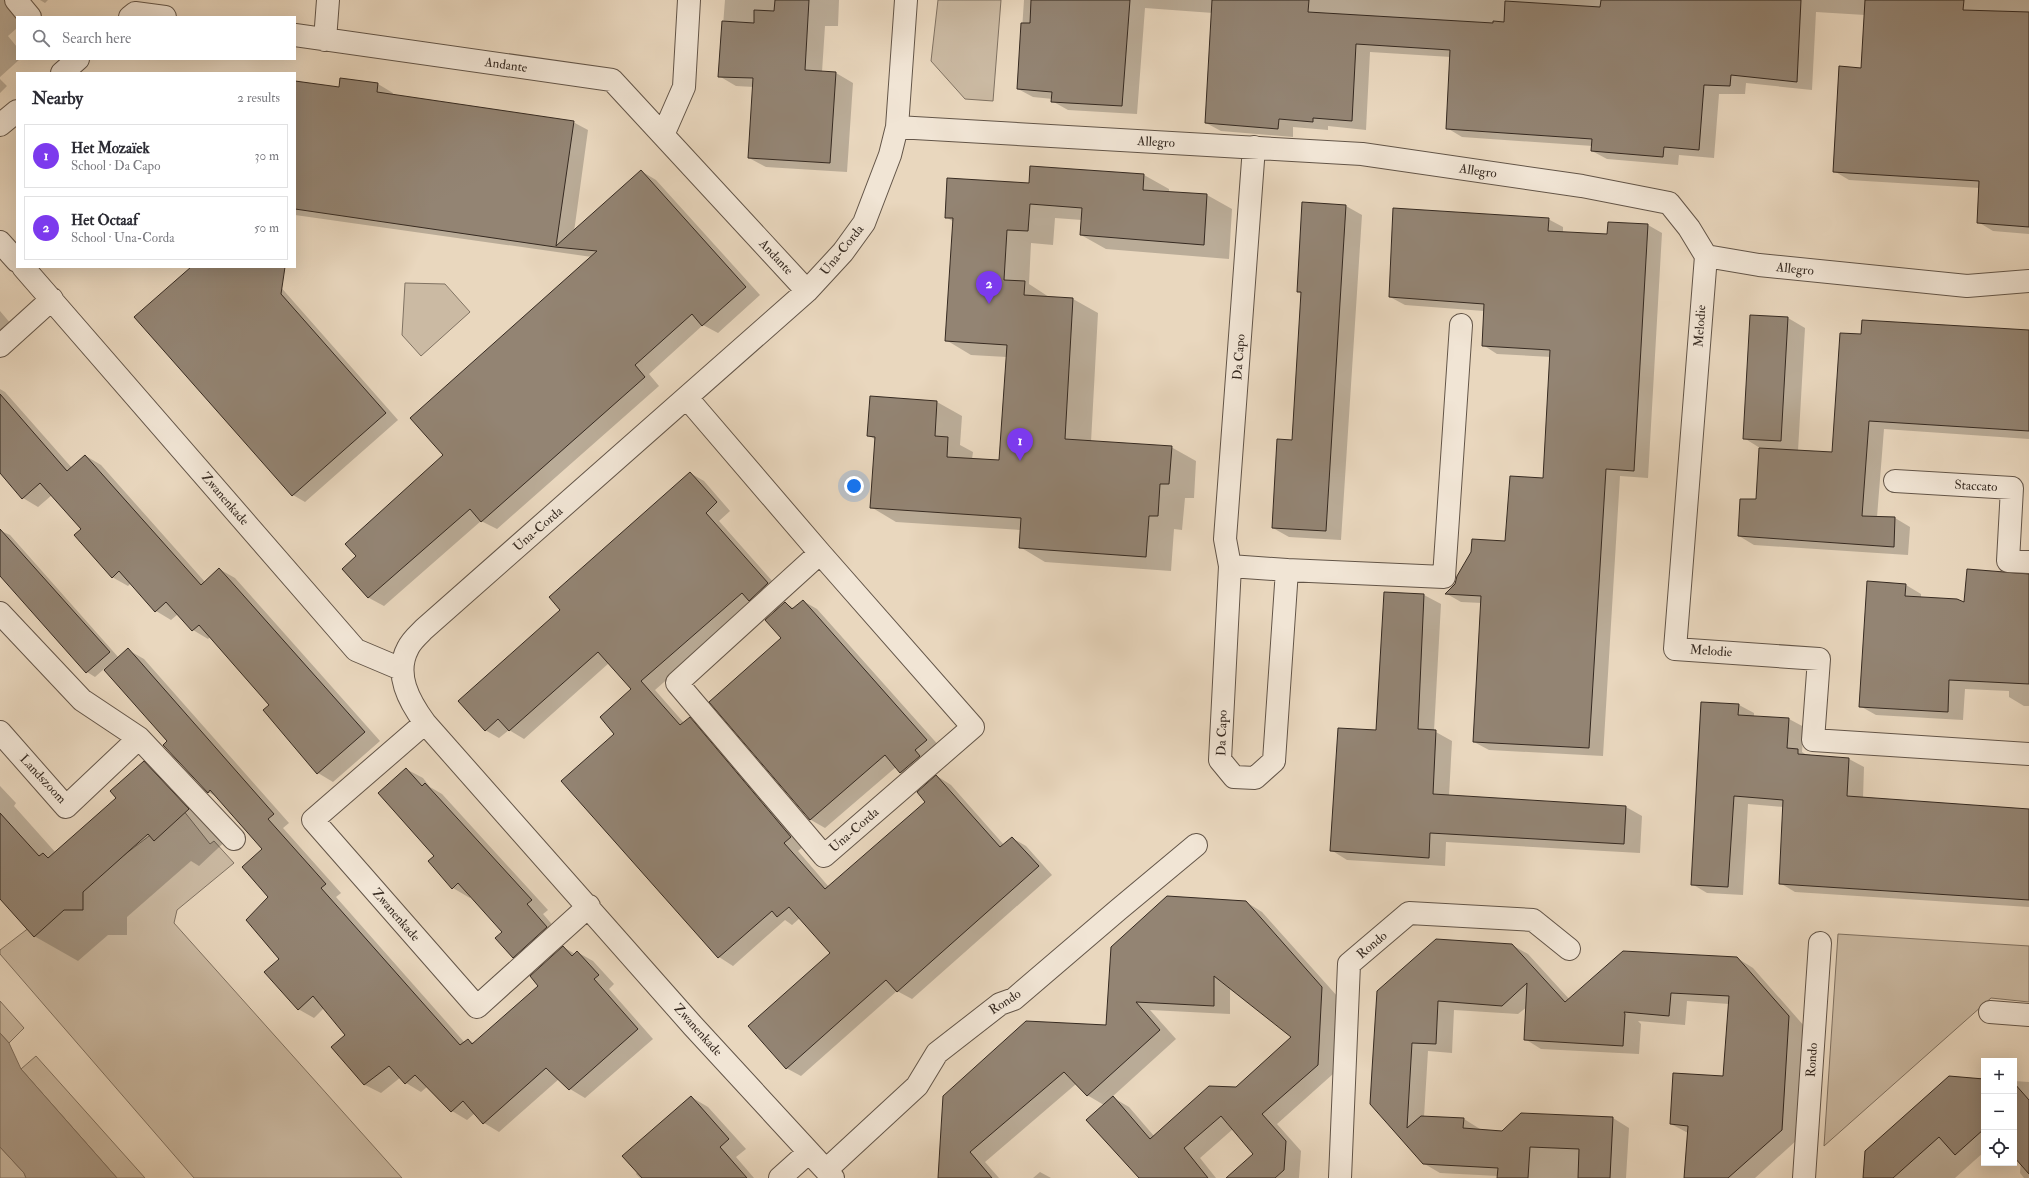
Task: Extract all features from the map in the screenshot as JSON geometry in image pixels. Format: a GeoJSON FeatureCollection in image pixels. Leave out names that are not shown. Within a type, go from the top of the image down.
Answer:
{"type":"FeatureCollection","features":[{"type":"Feature","properties":{"kind":"street"},"geometry":{"type":"LineString","coordinates":[[16,0],[29,16]]}},
{"type":"Feature","properties":{"kind":"street"},"geometry":{"type":"LineString","coordinates":[[325,40],[328,0]]}},
{"type":"Feature","properties":{"kind":"street"},"geometry":{"type":"LineString","coordinates":[[663,135],[684,87],[689,0]]}},
{"type":"Feature","properties":{"kind":"street","name":"Una-Corda"},"geometry":{"type":"LineString","coordinates":[[401,669],[408,647],[424,629],[687,398],[807,290],[843,252],[864,223],[887,163],[897,127],[906,0]]}},
{"type":"Feature","properties":{"kind":"street"},"geometry":{"type":"LineString","coordinates":[[131,16],[135,13],[158,16]]}},
{"type":"Feature","properties":{"kind":"street","name":"Andante"},"geometry":{"type":"LineString","coordinates":[[296,35],[612,80],[807,290]]}},
{"type":"Feature","properties":{"kind":"street"},"geometry":{"type":"LineString","coordinates":[[0,125],[16,112]]}},
{"type":"Feature","properties":{"kind":"street","name":"Allegro"},"geometry":{"type":"LineString","coordinates":[[897,127],[1362,154],[1582,186],[1668,203],[1689,228],[1706,256],[1774,266],[1967,286],[2029,281]]}},
{"type":"Feature","properties":{"kind":"street","name":"Da Capo"},"geometry":{"type":"LineString","coordinates":[[1254,147],[1225,539],[1230,566],[1220,760],[1234,777],[1255,778],[1274,762],[1287,570]]}},
{"type":"Feature","properties":{"kind":"street"},"geometry":{"type":"LineString","coordinates":[[0,242],[16,260]]}},
{"type":"Feature","properties":{"kind":"street","name":"Melodie"},"geometry":{"type":"LineString","coordinates":[[1706,256],[1675,649],[1818,659],[1813,740],[2029,754]]}},
{"type":"Feature","properties":{"kind":"street","name":"Zwanenkade"},"geometry":{"type":"LineString","coordinates":[[24,268],[356,650],[401,669],[405,688],[412,705],[424,722],[589,906],[693,1026],[830,1174]]}},
{"type":"Feature","properties":{"kind":"street"},"geometry":{"type":"LineString","coordinates":[[0,346],[52,299]]}},
{"type":"Feature","properties":{"kind":"street"},"geometry":{"type":"LineString","coordinates":[[1230,566],[1287,570],[1444,576],[1461,324]]}},
{"type":"Feature","properties":{"kind":"street","name":"Una-Corda"},"geometry":{"type":"LineString","coordinates":[[687,398],[820,553],[973,727],[824,856],[677,683],[820,553]]}},
{"type":"Feature","properties":{"kind":"street","name":"Staccato"},"geometry":{"type":"LineString","coordinates":[[1895,481],[2012,488],[2008,561],[2029,562]]}},
{"type":"Feature","properties":{"kind":"street"},"geometry":{"type":"LineString","coordinates":[[0,613],[82,700],[139,738],[234,839]]}},
{"type":"Feature","properties":{"kind":"street","name":"Zwanenkade"},"geometry":{"type":"LineString","coordinates":[[424,722],[312,820],[478,1007],[589,906]]}},
{"type":"Feature","properties":{"kind":"street","name":"Landszoom"},"geometry":{"type":"LineString","coordinates":[[0,732],[66,806],[139,738]]}},
{"type":"Feature","properties":{"kind":"street","name":"Rondo"},"geometry":{"type":"LineString","coordinates":[[830,1174],[917,1086],[937,1053],[1000,1004],[1014,999],[1118,910],[1196,846]]}},
{"type":"Feature","properties":{"kind":"street","name":"Rondo"},"geometry":{"type":"LineString","coordinates":[[1340,1178],[1349,964],[1409,913],[1533,920],[1569,949]]}},
{"type":"Feature","properties":{"kind":"street","name":"Rondo"},"geometry":{"type":"LineString","coordinates":[[1804,1178],[1820,943]]}},
{"type":"Feature","properties":{"kind":"street"},"geometry":{"type":"LineString","coordinates":[[1990,1012],[2029,1015]]}},
{"type":"Feature","properties":{"kind":"street"},"geometry":{"type":"LineString","coordinates":[[780,1178],[809,1152]]}},
{"type":"Feature","properties":{"kind":"shaded area"},"geometry":{"type":"Polygon","coordinates":[[[938,0],[1001,0],[993,101],[965,99],[931,61],[938,0]]]}},
{"type":"Feature","properties":{"kind":"shaded area"},"geometry":{"type":"Polygon","coordinates":[[[405,283],[445,284],[470,312],[421,356],[402,335],[405,283]]]}},
{"type":"Feature","properties":{"kind":"shaded area"},"geometry":{"type":"Polygon","coordinates":[[[183,810],[210,844],[214,841],[234,863],[177,910],[174,923],[402,1178],[194,1178],[0,954],[0,950],[183,810]]]}},
{"type":"Feature","properties":{"kind":"shaded area"},"geometry":{"type":"Polygon","coordinates":[[[1838,934],[2029,946],[2029,1002],[1991,998],[1824,1146],[1838,934]]]}},
{"type":"Feature","properties":{"kind":"shaded area"},"geometry":{"type":"Polygon","coordinates":[[[0,1001],[24,1028],[9,1043],[0,1033],[0,1001]]]}},
{"type":"Feature","properties":{"kind":"shaded area"},"geometry":{"type":"Polygon","coordinates":[[[0,1033],[9,1043],[21,1069],[117,1178],[26,1178],[24,1173],[0,1147],[0,1033]]]}},
{"type":"Feature","properties":{"kind":"shaded area"},"geometry":{"type":"Polygon","coordinates":[[[36,1056],[145,1178],[117,1178],[21,1069],[36,1056]]]}},
{"type":"Feature","properties":{"kind":"shaded area"},"geometry":{"type":"Polygon","coordinates":[[[0,1147],[24,1173],[26,1178],[0,1178],[0,1147]]]}},
{"type":"Feature","properties":{"kind":"building"},"geometry":{"type":"Polygon","coordinates":[[[775,0],[809,0],[805,70],[836,72],[830,163],[748,158],[753,78],[718,77],[722,21],[754,23],[754,10],[774,11],[775,0]]]}},
{"type":"Feature","properties":{"kind":"building"},"geometry":{"type":"Polygon","coordinates":[[[1031,0],[1130,0],[1122,106],[1051,102],[1052,92],[1017,89],[1021,23],[1030,23],[1031,0]]]}},
{"type":"Feature","properties":{"kind":"building"},"geometry":{"type":"Polygon","coordinates":[[[1212,0],[1309,0],[1308,12],[1493,23],[1493,21],[1504,22],[1505,1],[1600,7],[1601,0],[1801,0],[1797,82],[1731,75],[1730,86],[1704,85],[1699,150],[1664,147],[1663,157],[1591,151],[1592,139],[1446,129],[1450,50],[1356,44],[1352,121],[1313,118],[1313,122],[1279,119],[1278,129],[1205,123],[1212,0]]]}},
{"type":"Feature","properties":{"kind":"building"},"geometry":{"type":"Polygon","coordinates":[[[1865,0],[1964,0],[1963,10],[2029,12],[2029,227],[1977,223],[1979,181],[1833,172],[1839,66],[1861,68],[1865,0]]]}},
{"type":"Feature","properties":{"kind":"building"},"geometry":{"type":"Polygon","coordinates":[[[340,78],[378,83],[377,92],[574,121],[556,246],[641,170],[746,287],[702,326],[692,314],[635,365],[645,377],[481,522],[470,509],[368,598],[342,569],[356,556],[345,544],[443,455],[410,418],[597,251],[555,247],[296,209],[296,81],[339,87],[340,78]]]}},
{"type":"Feature","properties":{"kind":"building"},"geometry":{"type":"Polygon","coordinates":[[[1030,166],[1144,174],[1143,190],[1207,194],[1204,245],[1080,235],[1082,208],[1030,204],[1028,231],[1007,230],[1004,280],[1025,281],[1024,295],[1073,298],[1065,439],[1172,446],[1169,484],[1160,484],[1158,516],[1149,516],[1146,557],[1019,548],[1021,518],[870,508],[875,437],[867,436],[870,396],[937,401],[935,436],[948,437],[947,457],[999,460],[1007,345],[945,341],[953,218],[945,218],[947,178],[1029,183],[1030,166]]]}},
{"type":"Feature","properties":{"kind":"building"},"geometry":{"type":"Polygon","coordinates":[[[1302,202],[1346,205],[1326,531],[1272,528],[1277,439],[1292,440],[1301,292],[1297,292],[1302,202]]]}},
{"type":"Feature","properties":{"kind":"building"},"geometry":{"type":"Polygon","coordinates":[[[1393,208],[1549,218],[1548,231],[1607,234],[1608,222],[1648,224],[1634,471],[1606,469],[1589,748],[1473,742],[1481,596],[1445,594],[1455,584],[1457,576],[1471,552],[1472,539],[1505,541],[1510,476],[1543,478],[1550,350],[1482,346],[1484,304],[1389,297],[1393,208]]]}},
{"type":"Feature","properties":{"kind":"building"},"geometry":{"type":"Polygon","coordinates":[[[190,268],[285,268],[281,294],[386,413],[292,496],[134,317],[190,268]]]}},
{"type":"Feature","properties":{"kind":"building"},"geometry":{"type":"Polygon","coordinates":[[[1750,315],[1788,317],[1781,441],[1743,439],[1750,315]]]}},
{"type":"Feature","properties":{"kind":"building"},"geometry":{"type":"Polygon","coordinates":[[[1862,320],[2029,330],[2029,431],[1869,421],[1862,516],[1895,517],[1894,547],[1738,536],[1740,499],[1756,499],[1759,448],[1832,452],[1840,333],[1861,334],[1862,320]]]}},
{"type":"Feature","properties":{"kind":"building"},"geometry":{"type":"Polygon","coordinates":[[[0,394],[67,471],[85,455],[201,585],[219,568],[365,732],[317,774],[263,710],[269,705],[199,625],[192,631],[166,602],[155,612],[119,571],[112,578],[74,535],[81,529],[40,483],[22,499],[0,473],[0,394]]]}},
{"type":"Feature","properties":{"kind":"building"},"geometry":{"type":"Polygon","coordinates":[[[690,472],[717,502],[706,513],[768,583],[749,601],[742,593],[641,681],[680,725],[690,717],[791,837],[784,843],[825,889],[925,802],[917,792],[936,775],[1000,847],[1012,837],[1039,866],[897,992],[886,980],[786,1069],[748,1026],[830,953],[789,907],[777,917],[772,911],[718,958],[561,781],[614,734],[600,717],[631,689],[598,652],[509,731],[498,719],[485,731],[458,701],[560,610],[549,597],[690,472]]]}},
{"type":"Feature","properties":{"kind":"building"},"geometry":{"type":"Polygon","coordinates":[[[0,529],[110,652],[86,673],[0,576],[0,529]]]}},
{"type":"Feature","properties":{"kind":"building"},"geometry":{"type":"Polygon","coordinates":[[[1967,569],[2029,574],[2029,684],[1949,680],[1948,712],[1859,707],[1867,581],[1906,584],[1905,596],[1957,599],[1964,602],[1967,569]]]}},
{"type":"Feature","properties":{"kind":"building"},"geometry":{"type":"Polygon","coordinates":[[[1384,592],[1424,594],[1418,729],[1436,730],[1433,794],[1626,806],[1624,844],[1430,833],[1429,858],[1330,851],[1338,728],[1376,730],[1384,592]]]}},
{"type":"Feature","properties":{"kind":"building"},"geometry":{"type":"Polygon","coordinates":[[[803,600],[927,740],[915,750],[920,756],[900,773],[885,755],[810,820],[709,702],[781,638],[765,620],[785,602],[792,609],[803,600]]]}},
{"type":"Feature","properties":{"kind":"building"},"geometry":{"type":"Polygon","coordinates":[[[128,648],[274,814],[268,819],[326,884],[321,888],[460,1045],[468,1039],[472,1044],[538,986],[530,976],[563,946],[572,956],[577,951],[599,975],[594,979],[638,1029],[569,1090],[546,1068],[483,1124],[463,1101],[451,1112],[415,1075],[405,1084],[389,1066],[364,1085],[331,1047],[345,1035],[313,996],[298,1010],[264,972],[279,959],[246,920],[268,897],[242,867],[262,849],[210,790],[208,793],[163,745],[167,741],[104,670],[128,648]]]}},
{"type":"Feature","properties":{"kind":"building"},"geometry":{"type":"Polygon","coordinates":[[[1701,702],[1739,704],[1738,715],[1789,718],[1787,748],[1798,749],[1798,754],[1849,758],[1847,796],[2029,809],[2029,900],[1779,884],[1783,800],[1734,796],[1728,887],[1691,885],[1701,702]]]}},
{"type":"Feature","properties":{"kind":"building"},"geometry":{"type":"Polygon","coordinates":[[[144,761],[189,809],[154,841],[148,834],[83,892],[83,910],[64,910],[34,937],[0,899],[0,813],[39,856],[43,853],[48,858],[116,798],[110,791],[144,761]]]}},
{"type":"Feature","properties":{"kind":"building"},"geometry":{"type":"Polygon","coordinates":[[[406,768],[422,786],[425,783],[532,900],[527,904],[547,927],[513,958],[495,938],[502,932],[458,883],[452,889],[428,861],[434,856],[378,793],[406,768]]]}},
{"type":"Feature","properties":{"kind":"building"},"geometry":{"type":"Polygon","coordinates":[[[1167,896],[1246,901],[1322,987],[1318,1065],[1262,1114],[1286,1141],[1284,1170],[1275,1178],[1226,1178],[1253,1154],[1221,1116],[1184,1148],[1208,1178],[1139,1178],[1086,1120],[1113,1096],[1150,1139],[1209,1086],[1236,1087],[1291,1037],[1214,976],[1214,1006],[1136,1002],[1160,1030],[1087,1096],[1064,1072],[970,1152],[992,1178],[938,1178],[943,1096],[1026,1021],[1106,1025],[1111,947],[1167,896]]]}},
{"type":"Feature","properties":{"kind":"building"},"geometry":{"type":"Polygon","coordinates":[[[1436,939],[1512,944],[1565,1002],[1623,951],[1737,957],[1789,1016],[1782,1130],[1728,1178],[1684,1178],[1688,1126],[1670,1124],[1673,1073],[1723,1076],[1729,996],[1671,993],[1669,1016],[1624,1012],[1623,1046],[1524,1040],[1527,983],[1502,1006],[1438,1001],[1436,1044],[1412,1043],[1407,1128],[1421,1116],[1464,1118],[1463,1128],[1502,1131],[1521,1113],[1613,1117],[1610,1178],[1578,1178],[1579,1149],[1530,1147],[1528,1178],[1497,1178],[1498,1168],[1423,1164],[1370,1104],[1377,991],[1436,939]]]}},
{"type":"Feature","properties":{"kind":"building"},"geometry":{"type":"Polygon","coordinates":[[[1949,1076],[1981,1079],[1981,1132],[1955,1155],[1939,1137],[1893,1178],[1863,1178],[1865,1151],[1949,1076]]]}},
{"type":"Feature","properties":{"kind":"building"},"geometry":{"type":"Polygon","coordinates":[[[2017,1086],[2029,1100],[2029,1174],[2017,1160],[2017,1086]]]}},
{"type":"Feature","properties":{"kind":"building"},"geometry":{"type":"Polygon","coordinates":[[[691,1096],[729,1139],[720,1147],[747,1178],[642,1178],[622,1156],[691,1096]]]}},
{"type":"Feature","properties":{"kind":"place","name":"Het Octaaf"},"geometry":{"type":"Point","coordinates":[989,304]}},
{"type":"Feature","properties":{"kind":"place","name":"Het Mozaïek"},"geometry":{"type":"Point","coordinates":[1020,461]}}]}
